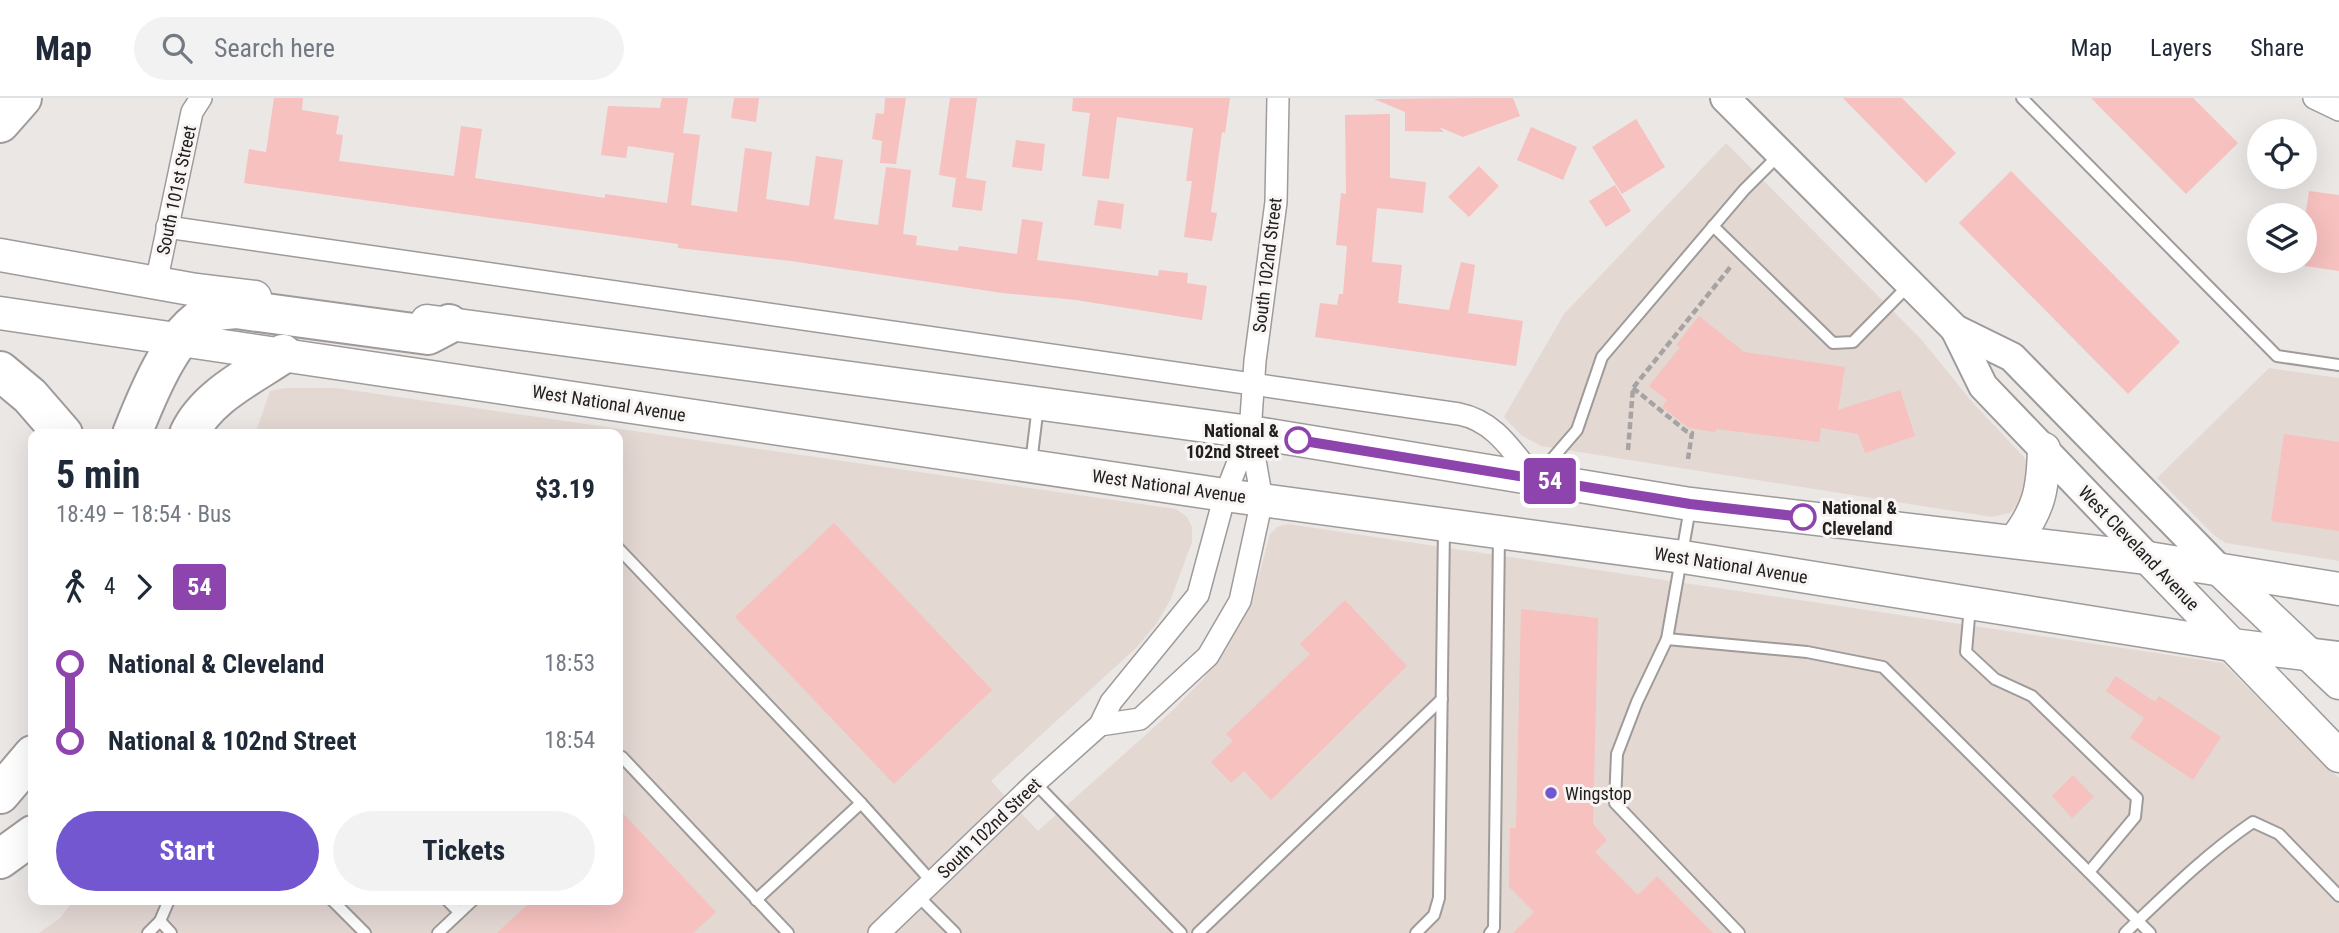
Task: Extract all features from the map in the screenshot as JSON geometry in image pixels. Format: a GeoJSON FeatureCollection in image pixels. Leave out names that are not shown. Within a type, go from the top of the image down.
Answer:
{"type":"FeatureCollection","features":[{"type":"Feature","properties":{"kind":"highway"},"geometry":{"type":"LineString","coordinates":[[0,123],[22,98]]}},
{"type":"Feature","properties":{"kind":"highway"},"geometry":{"type":"LineString","coordinates":[[134,429],[153,383],[181,339],[194,324],[212,312],[236,309],[428,335],[449,324]]}},
{"type":"Feature","properties":{"kind":"highway"},"geometry":{"type":"LineString","coordinates":[[191,429],[195,421],[223,394],[283,354]]}},
{"type":"Feature","properties":{"kind":"highway"},"geometry":{"type":"LineString","coordinates":[[0,371],[30,396],[59,429]]}},
{"type":"Feature","properties":{"kind":"highway"},"geometry":{"type":"LineString","coordinates":[[0,794],[28,761]]}},
{"type":"Feature","properties":{"kind":"highway"},"geometry":{"type":"LineString","coordinates":[[0,859],[28,839]]}},
{"type":"Feature","properties":{"kind":"main road"},"geometry":{"type":"LineString","coordinates":[[0,255],[156,283],[1251,432],[1690,504],[2148,558],[2339,589]]}},
{"type":"Feature","properties":{"kind":"main road","name":"West National Avenue"},"geometry":{"type":"LineString","coordinates":[[0,313],[1225,495],[1683,557],[2232,645],[2325,656]]}},
{"type":"Feature","properties":{"kind":"main road"},"geometry":{"type":"LineString","coordinates":[[2014,542],[2038,505],[2043,479],[2044,449]]}},
{"type":"Feature","properties":{"kind":"main road","name":"West Cleveland Avenue"},"geometry":{"type":"LineString","coordinates":[[2148,558],[2339,756]]}},
{"type":"Feature","properties":{"kind":"main road","name":"West Cleveland Avenue"},"geometry":{"type":"LineString","coordinates":[[2220,570],[2325,656],[2339,683]]}},
{"type":"Feature","properties":{"kind":"street","name":"South 101st Street"},"geometry":{"type":"LineString","coordinates":[[156,283],[192,112],[201,98]]}},
{"type":"Feature","properties":{"kind":"street","name":"South 102nd Street"},"geometry":{"type":"LineString","coordinates":[[1100,725],[1140,719],[1208,656],[1240,601],[1262,500],[1251,432],[1254,383],[1276,202],[1278,98]]}},
{"type":"Feature","properties":{"kind":"street","name":"West Cleveland Avenue"},"geometry":{"type":"LineString","coordinates":[[1725,98],[1955,329],[2012,357],[2220,570]]}},
{"type":"Feature","properties":{"kind":"street"},"geometry":{"type":"LineString","coordinates":[[2314,98],[2339,110]]}},
{"type":"Feature","properties":{"kind":"street"},"geometry":{"type":"LineString","coordinates":[[167,227],[1254,383],[1477,418],[1496,431],[1535,478]]}},
{"type":"Feature","properties":{"kind":"street","name":"West Cleveland Avenue"},"geometry":{"type":"LineString","coordinates":[[1955,329],[1983,386],[2148,558]]}},
{"type":"Feature","properties":{"kind":"street","name":"South 102nd Street"},"geometry":{"type":"LineString","coordinates":[[879,933],[1034,783],[1100,725],[1111,702],[1198,595],[1225,495],[1251,432]]}},
{"type":"Feature","properties":{"kind":"lane"},"geometry":{"type":"LineString","coordinates":[[2022,98],[2277,356],[2339,365]]}},
{"type":"Feature","properties":{"kind":"lane"},"geometry":{"type":"LineString","coordinates":[[1535,478],[1577,430],[1602,357],[1744,190],[1780,154]]}},
{"type":"Feature","properties":{"kind":"lane"},"geometry":{"type":"LineString","coordinates":[[1713,226],[1833,343],[1853,342],[1910,284]]}},
{"type":"Feature","properties":{"kind":"lane"},"geometry":{"type":"LineString","coordinates":[[1030,466],[1038,404]]}},
{"type":"Feature","properties":{"kind":"lane"},"geometry":{"type":"LineString","coordinates":[[1690,504],[1667,639],[1637,702],[1617,754],[1615,803],[1740,933]]}},
{"type":"Feature","properties":{"kind":"lane"},"geometry":{"type":"LineString","coordinates":[[1416,933],[1434,915],[1439,898],[1444,525]]}},
{"type":"Feature","properties":{"kind":"lane"},"geometry":{"type":"LineString","coordinates":[[1490,933],[1494,928],[1499,532]]}},
{"type":"Feature","properties":{"kind":"lane"},"geometry":{"type":"LineString","coordinates":[[623,553],[862,803],[955,933]]}},
{"type":"Feature","properties":{"kind":"lane"},"geometry":{"type":"LineString","coordinates":[[1970,603],[1966,652],[1994,679],[2032,696],[2137,798],[2135,817],[2089,872]]}},
{"type":"Feature","properties":{"kind":"lane"},"geometry":{"type":"LineString","coordinates":[[1667,639],[1807,652],[1883,667],[2150,933]]}},
{"type":"Feature","properties":{"kind":"lane"},"geometry":{"type":"LineString","coordinates":[[1198,933],[1442,699]]}},
{"type":"Feature","properties":{"kind":"lane"},"geometry":{"type":"LineString","coordinates":[[623,761],[788,933]]}},
{"type":"Feature","properties":{"kind":"lane"},"geometry":{"type":"LineString","coordinates":[[1034,783],[1181,933]]}},
{"type":"Feature","properties":{"kind":"lane"},"geometry":{"type":"LineString","coordinates":[[756,900],[862,803]]}},
{"type":"Feature","properties":{"kind":"lane"},"geometry":{"type":"LineString","coordinates":[[2125,933],[2228,838],[2253,822],[2279,834],[2339,896]]}},
{"type":"Feature","properties":{"kind":"lane"},"geometry":{"type":"LineString","coordinates":[[148,933],[160,921],[167,905]]}},
{"type":"Feature","properties":{"kind":"lane"},"geometry":{"type":"LineString","coordinates":[[337,905],[365,933]]}},
{"type":"Feature","properties":{"kind":"lane"},"geometry":{"type":"LineString","coordinates":[[452,905],[460,912]]}},
{"type":"Feature","properties":{"kind":"lane"},"geometry":{"type":"LineString","coordinates":[[438,933],[468,905]]}},
{"type":"Feature","properties":{"kind":"lane"},"geometry":{"type":"LineString","coordinates":[[160,921],[171,933]]}},
{"type":"Feature","properties":{"kind":"path"},"geometry":{"type":"LineString","coordinates":[[1628,450],[1633,388],[1742,254]]}},
{"type":"Feature","properties":{"kind":"path"},"geometry":{"type":"LineString","coordinates":[[1633,388],[1692,433],[1688,458]]}},
{"type":"Feature","properties":{"kind":"shaded area"},"geometry":{"type":"Polygon","coordinates":[[[1726,143],[1921,339],[1973,403],[2023,456],[2030,467],[2021,501],[2010,513],[1992,517],[1541,446],[1521,435],[1504,417],[1564,314],[1726,143]]]}},
{"type":"Feature","properties":{"kind":"shaded area"},"geometry":{"type":"Polygon","coordinates":[[[2269,368],[2339,378],[2339,561],[2226,543],[2215,536],[2157,478],[2269,368]]]}},
{"type":"Feature","properties":{"kind":"shaded area"},"geometry":{"type":"Polygon","coordinates":[[[285,388],[336,388],[621,429],[257,429],[270,391],[285,388]]]}},
{"type":"Feature","properties":{"kind":"shaded area"},"geometry":{"type":"Polygon","coordinates":[[[623,429],[1176,509],[1187,517],[1192,527],[1192,542],[1171,599],[1157,623],[1137,647],[991,781],[1038,831],[1170,713],[1203,679],[1226,650],[1253,597],[1270,534],[1277,527],[1288,524],[2223,663],[2339,778],[2339,933],[39,933],[60,918],[70,905],[623,905],[623,429]]]}},
{"type":"Feature","properties":{"kind":"building"},"geometry":{"type":"Polygon","coordinates":[[[274,98],[303,98],[302,110],[339,116],[336,134],[343,135],[339,161],[454,176],[461,126],[482,129],[475,178],[605,198],[605,194],[667,203],[674,153],[628,146],[626,158],[601,155],[608,106],[660,108],[662,98],[688,98],[683,133],[700,135],[691,205],[737,212],[745,148],[772,152],[766,199],[809,206],[816,156],[843,160],[834,219],[878,225],[886,167],[911,170],[903,234],[917,236],[916,245],[958,251],[959,246],[1017,254],[1022,219],[1043,222],[1037,260],[1158,276],[1159,270],[1188,273],[1187,283],[1207,286],[1202,320],[1076,300],[1002,293],[791,261],[678,248],[678,244],[244,183],[249,149],[266,152],[274,98]]]}},
{"type":"Feature","properties":{"kind":"building"},"geometry":{"type":"Polygon","coordinates":[[[734,98],[759,98],[756,122],[731,118],[734,98]]]}},
{"type":"Feature","properties":{"kind":"building"},"geometry":{"type":"Polygon","coordinates":[[[885,98],[906,98],[896,164],[880,163],[882,141],[872,139],[876,113],[884,114],[885,98]]]}},
{"type":"Feature","properties":{"kind":"building"},"geometry":{"type":"Polygon","coordinates":[[[950,98],[977,98],[966,178],[986,181],[982,211],[952,207],[956,178],[939,175],[950,98]]]}},
{"type":"Feature","properties":{"kind":"building"},"geometry":{"type":"Polygon","coordinates":[[[1073,98],[1230,98],[1225,133],[1222,132],[1211,212],[1217,213],[1212,241],[1184,237],[1192,181],[1186,181],[1193,128],[1117,117],[1109,179],[1082,176],[1090,113],[1072,111],[1073,98]]]}},
{"type":"Feature","properties":{"kind":"building"},"geometry":{"type":"Polygon","coordinates":[[[1513,98],[1520,116],[1463,137],[1439,127],[1444,132],[1405,131],[1405,112],[1374,99],[1513,98]]]}},
{"type":"Feature","properties":{"kind":"building"},"geometry":{"type":"Polygon","coordinates":[[[1843,98],[1902,98],[1956,153],[1926,183],[1843,98]]]}},
{"type":"Feature","properties":{"kind":"building"},"geometry":{"type":"Polygon","coordinates":[[[2091,98],[2193,98],[2238,143],[2186,194],[2091,98]]]}},
{"type":"Feature","properties":{"kind":"building"},"geometry":{"type":"Polygon","coordinates":[[[1390,114],[1390,178],[1426,182],[1423,213],[1377,208],[1372,262],[1402,265],[1398,303],[1449,310],[1461,262],[1475,265],[1468,313],[1523,321],[1516,366],[1315,337],[1320,303],[1337,305],[1339,294],[1343,294],[1347,246],[1336,245],[1341,193],[1346,194],[1345,115],[1390,114]]]}},
{"type":"Feature","properties":{"kind":"building"},"geometry":{"type":"Polygon","coordinates":[[[1636,119],[1665,167],[1622,194],[1592,147],[1636,119]]]}},
{"type":"Feature","properties":{"kind":"building"},"geometry":{"type":"Polygon","coordinates":[[[1531,127],[1577,147],[1563,180],[1517,160],[1531,127]]]}},
{"type":"Feature","properties":{"kind":"building"},"geometry":{"type":"Polygon","coordinates":[[[1016,140],[1045,144],[1042,171],[1012,167],[1016,140]]]}},
{"type":"Feature","properties":{"kind":"building"},"geometry":{"type":"Polygon","coordinates":[[[1479,166],[1499,186],[1469,217],[1448,197],[1479,166]]]}},
{"type":"Feature","properties":{"kind":"building"},"geometry":{"type":"Polygon","coordinates":[[[2011,171],[2180,342],[2128,394],[1959,223],[2011,171]]]}},
{"type":"Feature","properties":{"kind":"building"},"geometry":{"type":"Polygon","coordinates":[[[1615,185],[1631,211],[1606,227],[1589,201],[1615,185]]]}},
{"type":"Feature","properties":{"kind":"building"},"geometry":{"type":"Polygon","coordinates":[[[2309,191],[2339,195],[2339,271],[2317,268],[2317,203],[2307,203],[2309,191]]]}},
{"type":"Feature","properties":{"kind":"building"},"geometry":{"type":"Polygon","coordinates":[[[1098,200],[1124,204],[1121,229],[1094,225],[1098,200]]]}},
{"type":"Feature","properties":{"kind":"building"},"geometry":{"type":"Polygon","coordinates":[[[1699,316],[1744,352],[1845,367],[1838,410],[1900,390],[1915,436],[1865,453],[1858,434],[1821,428],[1819,442],[1689,428],[1662,407],[1667,400],[1649,386],[1680,347],[1676,345],[1699,316]]]}},
{"type":"Feature","properties":{"kind":"building"},"geometry":{"type":"Polygon","coordinates":[[[2284,434],[2339,442],[2339,531],[2271,521],[2284,434]]]}},
{"type":"Feature","properties":{"kind":"building"},"geometry":{"type":"Polygon","coordinates":[[[834,523],[992,690],[894,784],[735,617],[834,523]]]}},
{"type":"Feature","properties":{"kind":"building"},"geometry":{"type":"Polygon","coordinates":[[[1345,600],[1407,666],[1271,800],[1244,771],[1231,783],[1211,762],[1233,741],[1226,734],[1310,654],[1300,644],[1345,600]]]}},
{"type":"Feature","properties":{"kind":"building"},"geometry":{"type":"Polygon","coordinates":[[[1521,609],[1598,618],[1593,824],[1607,840],[1595,852],[1638,895],[1657,876],[1713,933],[1513,933],[1534,912],[1509,887],[1510,828],[1516,828],[1521,609]]]}},
{"type":"Feature","properties":{"kind":"building"},"geometry":{"type":"Polygon","coordinates":[[[2116,676],[2155,702],[2159,696],[2221,737],[2193,780],[2130,738],[2144,718],[2106,691],[2116,676]]]}},
{"type":"Feature","properties":{"kind":"building"},"geometry":{"type":"Polygon","coordinates":[[[2073,775],[2094,797],[2072,818],[2052,796],[2073,775]]]}},
{"type":"Feature","properties":{"kind":"building"},"geometry":{"type":"Polygon","coordinates":[[[623,813],[716,912],[693,933],[497,933],[527,905],[623,905],[623,813]]]}},
{"type":"Feature","properties":{"kind":"bus line","name":"54"},"geometry":{"type":"LineString","coordinates":[[1298,440],[1690,504],[1803,517]]}},
{"type":"Feature","properties":{"kind":"place","name":"National & 102nd Street"},"geometry":{"type":"Point","coordinates":[1298,440]}},
{"type":"Feature","properties":{"kind":"place","name":"National & Cleveland"},"geometry":{"type":"Point","coordinates":[1803,517]}},
{"type":"Feature","properties":{"kind":"place","name":"Wingstop"},"geometry":{"type":"Point","coordinates":[1551,793]}}]}
